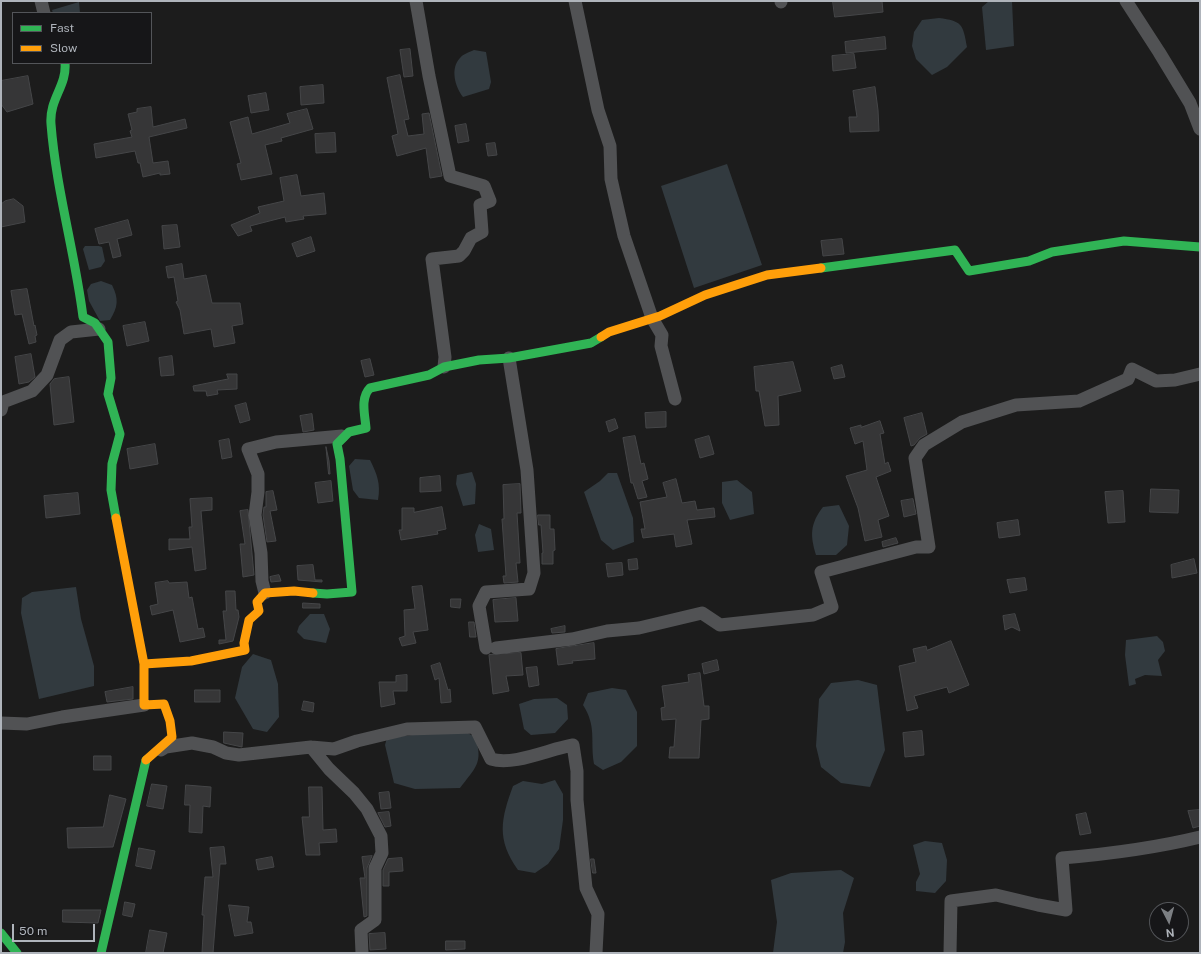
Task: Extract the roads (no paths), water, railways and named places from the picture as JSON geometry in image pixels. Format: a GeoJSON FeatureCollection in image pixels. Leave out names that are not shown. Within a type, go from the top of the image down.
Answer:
{"type":"FeatureCollection","features":[{"type":"Feature","properties":{"kind":"main road"},"geometry":{"type":"LineString","coordinates":[[64,64],[66,68],[61,87],[52,104],[51,122],[57,170],[79,282],[83,317],[95,323],[108,342],[110,378],[108,394],[120,434],[112,464],[111,490],[144,664],[144,705],[164,704],[170,721],[172,737],[146,759],[141,787],[123,856],[106,939],[101,953]]}},
{"type":"Feature","properties":{"kind":"main road"},"geometry":{"type":"LineString","coordinates":[[144,664],[191,661],[245,650],[244,643],[249,620],[259,611],[257,602],[266,593],[294,591],[327,594],[352,592],[340,459],[337,444],[342,436],[350,431],[366,428],[364,401],[365,393],[370,388],[403,382],[429,375],[444,367],[479,360],[509,358],[591,343],[608,332],[660,316],[705,295],[767,275],[955,250],[969,272],[1029,261],[1052,252],[1124,241],[1200,247]]}},
{"type":"Feature","properties":{"kind":"main road"},"geometry":{"type":"LineString","coordinates":[[1,933],[17,953]]}},
{"type":"Feature","properties":{"kind":"street"},"geometry":{"type":"LineString","coordinates":[[41,1],[44,12]]}},
{"type":"Feature","properties":{"kind":"street"},"geometry":{"type":"LineString","coordinates":[[416,1],[429,76],[450,176],[484,186],[490,201],[480,205],[482,232],[471,238],[464,252],[459,256],[432,259],[445,357],[444,367]]}},
{"type":"Feature","properties":{"kind":"street"},"geometry":{"type":"LineString","coordinates":[[575,1],[598,110],[610,146],[611,179],[624,236],[652,318],[662,335],[661,346],[675,399]]}},
{"type":"Feature","properties":{"kind":"street"},"geometry":{"type":"LineString","coordinates":[[1126,1],[1190,103],[1200,129]]}},
{"type":"Feature","properties":{"kind":"street"},"geometry":{"type":"LineString","coordinates":[[1,410],[3,402],[32,391],[47,374],[60,340],[71,332],[99,329]]}},
{"type":"Feature","properties":{"kind":"street"},"geometry":{"type":"LineString","coordinates":[[509,358],[527,470],[534,573],[529,589],[486,592],[479,606],[491,648],[572,639],[607,631],[639,628],[702,613],[720,625],[812,615],[832,606],[821,572],[916,548],[929,547],[915,458],[924,445],[962,422],[1016,405],[1079,401],[1128,379],[1132,369],[1156,381],[1175,380],[1200,374]]}},
{"type":"Feature","properties":{"kind":"street"},"geometry":{"type":"LineString","coordinates":[[266,593],[262,581],[261,553],[255,515],[258,492],[258,474],[248,449],[276,442],[342,436]]}},
{"type":"Feature","properties":{"kind":"street"},"geometry":{"type":"LineString","coordinates":[[1,723],[27,724],[62,717],[144,705]]}},
{"type":"Feature","properties":{"kind":"street"},"geometry":{"type":"LineString","coordinates":[[146,759],[166,747],[192,743],[213,747],[226,754],[239,755],[311,747],[334,749],[357,741],[407,729],[475,727],[491,759],[502,762],[533,756],[573,745],[577,771],[577,800],[586,888],[598,914],[596,953]]}},
{"type":"Feature","properties":{"kind":"street"},"geometry":{"type":"LineString","coordinates":[[311,747],[328,769],[354,793],[367,809],[381,836],[382,853],[375,868],[375,920],[361,930],[362,953]]}},
{"type":"Feature","properties":{"kind":"street"},"geometry":{"type":"LineString","coordinates":[[950,953],[951,901],[996,895],[1066,910],[1062,858],[1109,854],[1147,846],[1172,843],[1200,836]]}}]}
